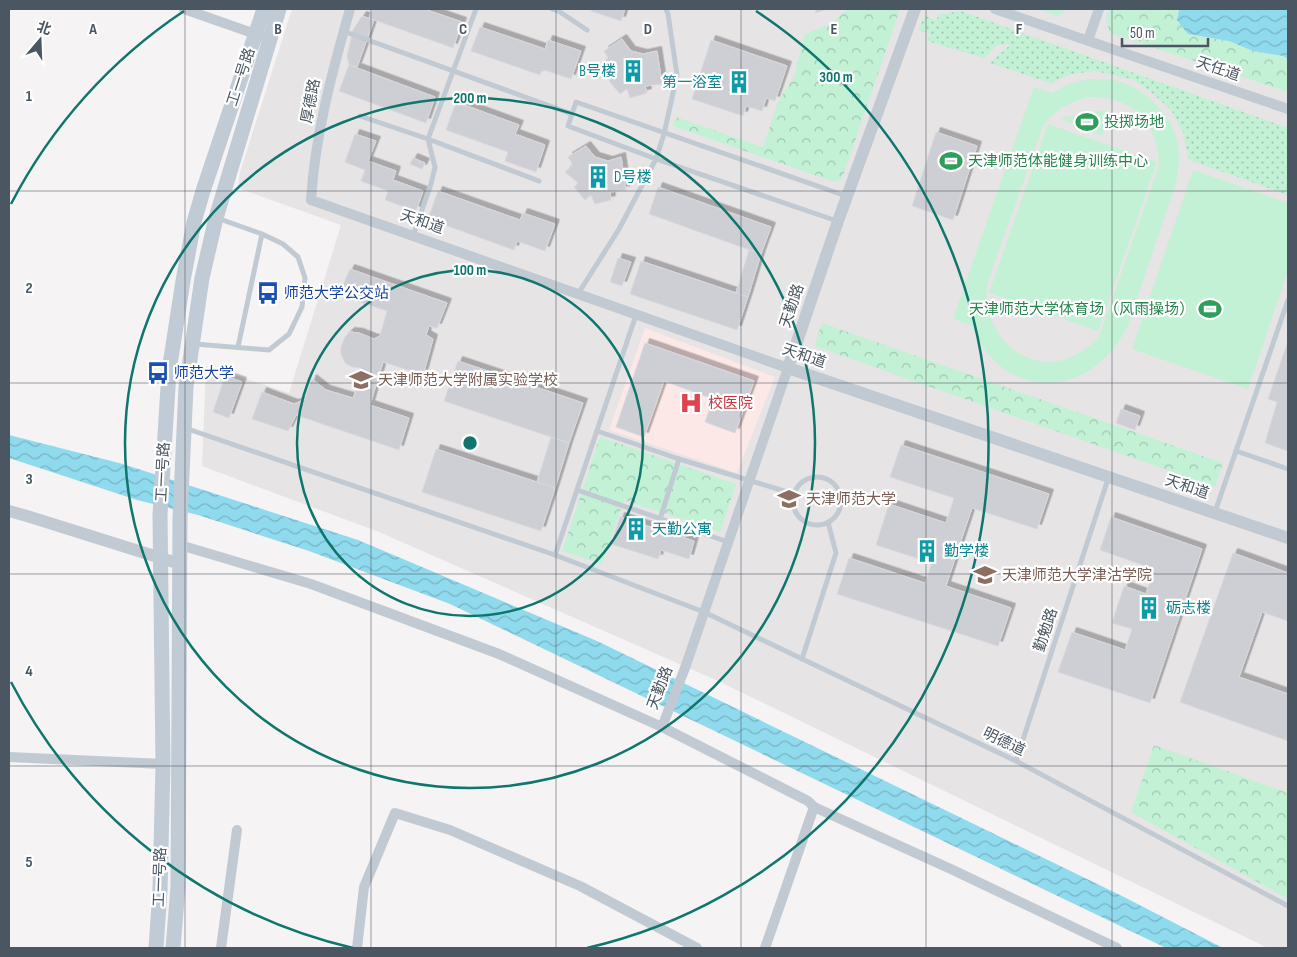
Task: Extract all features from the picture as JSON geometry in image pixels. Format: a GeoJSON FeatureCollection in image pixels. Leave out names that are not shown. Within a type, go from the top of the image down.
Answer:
{"type":"FeatureCollection","features":[{"type":"Feature","properties":{"kind":"main road","name":"工一号路"},"geometry":{"type":"LineString","coordinates":[[173,948],[178,888],[180,518],[186,387],[202,278],[263,36],[264,9]]}},
{"type":"Feature","properties":{"kind":"main road","name":"工一号路"},"geometry":{"type":"LineString","coordinates":[[156,948],[160,890],[163,764],[160,515],[173,340],[194,222],[263,36],[280,9]]}},
{"type":"Feature","properties":{"kind":"street"},"geometry":{"type":"LineString","coordinates":[[184,9],[263,36]]}},
{"type":"Feature","properties":{"kind":"street","name":"厚德路"},"geometry":{"type":"LineString","coordinates":[[310,200],[313,166],[328,86],[350,9]]}},
{"type":"Feature","properties":{"kind":"street","name":"天勤路"},"geometry":{"type":"LineString","coordinates":[[662,727],[685,668],[838,221],[915,9]]}},
{"type":"Feature","properties":{"kind":"street","name":"天任道"},"geometry":{"type":"LineString","coordinates":[[995,9],[1288,109]]}},
{"type":"Feature","properties":{"kind":"street"},"geometry":{"type":"LineString","coordinates":[[1088,40],[1099,9]]}},
{"type":"Feature","properties":{"kind":"street","name":"天和道"},"geometry":{"type":"LineString","coordinates":[[310,200],[788,368],[1288,538]]}},
{"type":"Feature","properties":{"kind":"street"},"geometry":{"type":"LineString","coordinates":[[9,512],[180,564]]}},
{"type":"Feature","properties":{"kind":"street"},"geometry":{"type":"LineString","coordinates":[[180,545],[311,584],[499,654],[662,727],[808,801],[814,807],[1118,948]]}},
{"type":"Feature","properties":{"kind":"street"},"geometry":{"type":"LineString","coordinates":[[9,757],[163,764]]}},
{"type":"Feature","properties":{"kind":"street"},"geometry":{"type":"LineString","coordinates":[[765,948],[814,807]]}},
{"type":"Feature","properties":{"kind":"street"},"geometry":{"type":"LineString","coordinates":[[357,948],[364,887],[395,813],[450,830],[580,886],[698,948]]}},
{"type":"Feature","properties":{"kind":"street"},"geometry":{"type":"LineString","coordinates":[[221,948],[236,830]]}},
{"type":"Feature","properties":{"kind":"lane"},"geometry":{"type":"LineString","coordinates":[[413,236],[432,184],[435,166],[428,139],[476,9]]}},
{"type":"Feature","properties":{"kind":"lane"},"geometry":{"type":"LineString","coordinates":[[552,9],[560,12],[587,30]]}},
{"type":"Feature","properties":{"kind":"lane"},"geometry":{"type":"LineString","coordinates":[[578,294],[620,229],[656,159],[664,134],[676,75],[666,9]]}},
{"type":"Feature","properties":{"kind":"lane"},"geometry":{"type":"LineString","coordinates":[[344,31],[572,114]]}},
{"type":"Feature","properties":{"kind":"lane"},"geometry":{"type":"LineString","coordinates":[[838,221],[656,159],[568,126],[576,102],[847,196]]}},
{"type":"Feature","properties":{"kind":"lane"},"geometry":{"type":"LineString","coordinates":[[360,116],[540,181]]}},
{"type":"Feature","properties":{"kind":"lane"},"geometry":{"type":"LineString","coordinates":[[192,343],[269,350],[289,334],[302,307],[306,278],[298,257],[282,244],[262,234],[216,218]]}},
{"type":"Feature","properties":{"kind":"lane"},"geometry":{"type":"LineString","coordinates":[[238,347],[262,234]]}},
{"type":"Feature","properties":{"kind":"lane"},"geometry":{"type":"LineString","coordinates":[[1214,514],[1288,300]]}},
{"type":"Feature","properties":{"kind":"lane"},"geometry":{"type":"LineString","coordinates":[[555,555],[636,315]]}},
{"type":"Feature","properties":{"kind":"lane","name":"明德道"},"geometry":{"type":"LineString","coordinates":[[184,428],[555,555],[704,612],[1016,761],[1288,906]]}},
{"type":"Feature","properties":{"kind":"lane"},"geometry":{"type":"LineString","coordinates":[[597,431],[794,494]]}},
{"type":"Feature","properties":{"kind":"lane"},"geometry":{"type":"LineString","coordinates":[[1236,451],[1288,469]]}},
{"type":"Feature","properties":{"kind":"lane"},"geometry":{"type":"LineString","coordinates":[[660,519],[680,459]]}},
{"type":"Feature","properties":{"kind":"lane","name":"勤勉路"},"geometry":{"type":"LineString","coordinates":[[1016,761],[1108,477]]}},
{"type":"Feature","properties":{"kind":"lane"},"geometry":{"type":"LineString","coordinates":[[811,478],[824,478],[834,484],[838,490],[841,502],[837,514],[828,522],[810,524],[799,518],[793,506],[794,494],[800,483],[811,478]]}},
{"type":"Feature","properties":{"kind":"lane"},"geometry":{"type":"LineString","coordinates":[[577,490],[728,542]]}},
{"type":"Feature","properties":{"kind":"lane"},"geometry":{"type":"LineString","coordinates":[[802,659],[836,553],[828,522]]}},
{"type":"Feature","properties":{"kind":"shaded area","name":"天津师范大学"},"geometry":{"type":"Polygon","coordinates":[[[292,9],[1288,9],[1288,948],[1268,948],[718,681],[379,532],[202,466],[206,366],[289,393],[341,225],[238,188],[240,172],[292,9]]]}},
{"type":"Feature","properties":{"kind":"shaded area","name":"校医院"},"geometry":{"type":"Polygon","coordinates":[[[645,328],[775,377],[737,473],[609,430],[645,328]]]}},
{"type":"Feature","properties":{"kind":"green space"},"geometry":{"type":"Polygon","coordinates":[[[849,9],[900,9],[842,179],[835,182],[673,126],[676,117],[763,147],[778,102],[794,77],[805,34],[830,24],[849,9]]]}},
{"type":"Feature","properties":{"kind":"green space"},"geometry":{"type":"Polygon","coordinates":[[[1038,9],[1067,9],[1058,16],[1038,9]]]}},
{"type":"Feature","properties":{"kind":"green space"},"geometry":{"type":"Polygon","coordinates":[[[1109,9],[1179,9],[1177,11],[1188,34],[1229,41],[1253,51],[1283,56],[1288,59],[1288,92],[1110,33],[1106,19],[1109,9]]]}},
{"type":"Feature","properties":{"kind":"green space"},"geometry":{"type":"Polygon","coordinates":[[[961,11],[1288,128],[1288,195],[1189,160],[1183,132],[1171,110],[1151,92],[1132,79],[1095,71],[1071,74],[1050,83],[990,63],[1011,44],[997,45],[984,58],[927,41],[930,34],[918,30],[925,16],[936,20],[940,14],[961,11]]]}},
{"type":"Feature","properties":{"kind":"green space","name":"天津师范大学体育场（风雨操场）"},"geometry":{"type":"Polygon","coordinates":[[[1090,79],[1105,79],[1124,83],[1135,88],[1153,102],[1168,120],[1177,140],[1179,156],[1176,183],[1128,325],[1113,350],[1093,367],[1072,379],[1049,383],[1026,380],[1005,369],[986,351],[971,325],[953,319],[1034,87],[1052,93],[1068,84],[1090,79]],[[1088,97],[1075,101],[1057,111],[1043,126],[988,282],[989,314],[996,329],[1005,342],[1017,352],[1031,359],[1046,362],[1063,360],[1082,351],[1099,337],[1159,165],[1158,150],[1148,124],[1129,107],[1117,101],[1088,97]]]}},
{"type":"Feature","properties":{"kind":"green space","name":"投掷场地"},"geometry":{"type":"Polygon","coordinates":[[[1105,110],[1106,119],[1102,136],[1060,118],[1105,110]]]}},
{"type":"Feature","properties":{"kind":"green space","name":"天津师范大学体育场（风雨操场）"},"geometry":{"type":"Polygon","coordinates":[[[1048,124],[1157,162],[1098,331],[989,293],[1048,124]]]}},
{"type":"Feature","properties":{"kind":"green space","name":"天津师范大学体育场（风雨操场）"},"geometry":{"type":"Polygon","coordinates":[[[1193,170],[1288,203],[1288,270],[1248,389],[1132,349],[1193,170]]]}},
{"type":"Feature","properties":{"kind":"green space"},"geometry":{"type":"Polygon","coordinates":[[[822,323],[1223,463],[1215,487],[814,346],[822,323]]]}},
{"type":"Feature","properties":{"kind":"green space"},"geometry":{"type":"Polygon","coordinates":[[[600,437],[736,484],[720,532],[624,500],[602,564],[562,551],[600,437]]]}},
{"type":"Feature","properties":{"kind":"green space"},"geometry":{"type":"Polygon","coordinates":[[[1154,745],[1288,793],[1288,899],[1131,812],[1154,745]]]}},
{"type":"Feature","properties":{"kind":"water"},"geometry":{"type":"Polygon","coordinates":[[[1179,9],[1288,9],[1288,59],[1283,56],[1253,51],[1229,41],[1188,34],[1177,20],[1179,9]]]}},
{"type":"Feature","properties":{"kind":"water"},"geometry":{"type":"Polygon","coordinates":[[[9,435],[123,464],[358,540],[597,641],[1122,896],[1223,948],[1166,948],[450,604],[309,551],[198,515],[137,500],[9,458],[9,435]]]}},
{"type":"Feature","properties":{"kind":"building"},"geometry":{"type":"Polygon","coordinates":[[[372,9],[424,9],[462,22],[453,48],[369,18],[372,9]]]}},
{"type":"Feature","properties":{"kind":"building"},"geometry":{"type":"Polygon","coordinates":[[[592,9],[625,9],[621,21],[591,11],[592,9]]]}},
{"type":"Feature","properties":{"kind":"building"},"geometry":{"type":"Polygon","coordinates":[[[817,9],[828,9],[815,13],[817,9]]]}},
{"type":"Feature","properties":{"kind":"building"},"geometry":{"type":"Polygon","coordinates":[[[362,16],[374,20],[357,67],[349,65],[347,56],[353,30],[362,16]]]}},
{"type":"Feature","properties":{"kind":"building"},"geometry":{"type":"Polygon","coordinates":[[[480,27],[545,49],[548,40],[581,51],[571,79],[542,69],[540,75],[471,51],[480,27]]]}},
{"type":"Feature","properties":{"kind":"building","name":"B号楼"},"geometry":{"type":"Polygon","coordinates":[[[622,39],[631,51],[643,54],[657,51],[662,84],[645,86],[647,93],[630,98],[627,89],[620,94],[609,81],[613,76],[601,66],[608,58],[604,51],[622,39]]]}},
{"type":"Feature","properties":{"kind":"building","name":"第一浴室"},"geometry":{"type":"Polygon","coordinates":[[[711,40],[787,66],[775,101],[766,98],[762,111],[746,106],[743,116],[692,99],[711,40]]]}},
{"type":"Feature","properties":{"kind":"building"},"geometry":{"type":"Polygon","coordinates":[[[349,65],[435,97],[426,123],[339,91],[349,65]]]}},
{"type":"Feature","properties":{"kind":"building"},"geometry":{"type":"Polygon","coordinates":[[[456,102],[519,125],[515,134],[545,145],[536,172],[505,161],[508,152],[446,130],[456,102]]]}},
{"type":"Feature","properties":{"kind":"building"},"geometry":{"type":"Polygon","coordinates":[[[936,132],[977,146],[953,220],[912,206],[936,132]]]}},
{"type":"Feature","properties":{"kind":"building"},"geometry":{"type":"Polygon","coordinates":[[[355,134],[376,141],[368,161],[396,171],[393,180],[423,191],[416,211],[385,200],[388,191],[361,181],[365,170],[345,162],[355,134]]]}},
{"type":"Feature","properties":{"kind":"building","name":"D号楼"},"geometry":{"type":"Polygon","coordinates":[[[586,146],[595,157],[608,161],[621,157],[626,190],[610,192],[611,200],[595,204],[591,195],[585,200],[574,187],[578,183],[565,172],[573,165],[568,157],[586,146]]]}},
{"type":"Feature","properties":{"kind":"building"},"geometry":{"type":"Polygon","coordinates":[[[413,158],[425,163],[422,169],[410,164],[413,158]]]}},
{"type":"Feature","properties":{"kind":"building"},"geometry":{"type":"Polygon","coordinates":[[[658,187],[771,227],[761,254],[649,214],[658,187]]]}},
{"type":"Feature","properties":{"kind":"building"},"geometry":{"type":"Polygon","coordinates":[[[438,191],[520,220],[523,213],[555,224],[545,251],[517,241],[514,250],[428,219],[438,191]]]}},
{"type":"Feature","properties":{"kind":"building"},"geometry":{"type":"Polygon","coordinates":[[[749,250],[761,254],[748,297],[736,293],[749,250]]]}},
{"type":"Feature","properties":{"kind":"building"},"geometry":{"type":"Polygon","coordinates":[[[618,258],[631,262],[622,286],[610,282],[618,258]]]}},
{"type":"Feature","properties":{"kind":"building"},"geometry":{"type":"Polygon","coordinates":[[[641,261],[748,297],[737,330],[630,294],[641,261]]]}},
{"type":"Feature","properties":{"kind":"building"},"geometry":{"type":"Polygon","coordinates":[[[350,269],[447,303],[437,328],[429,326],[426,335],[433,339],[423,375],[383,362],[370,405],[409,418],[399,450],[296,415],[288,431],[252,419],[262,392],[294,404],[304,400],[312,379],[326,390],[353,398],[364,372],[361,368],[352,367],[345,363],[341,354],[341,347],[345,337],[350,332],[359,333],[374,339],[380,336],[387,311],[339,295],[350,269]]]}},
{"type":"Feature","properties":{"kind":"building"},"geometry":{"type":"Polygon","coordinates":[[[1288,341],[1288,451],[1265,443],[1277,402],[1268,399],[1288,341]]]}},
{"type":"Feature","properties":{"kind":"building"},"geometry":{"type":"Polygon","coordinates":[[[645,343],[754,381],[735,433],[705,422],[713,399],[664,381],[644,437],[616,427],[645,343]]]}},
{"type":"Feature","properties":{"kind":"building"},"geometry":{"type":"Polygon","coordinates":[[[458,361],[583,403],[569,443],[444,401],[458,361]]]}},
{"type":"Feature","properties":{"kind":"building"},"geometry":{"type":"Polygon","coordinates":[[[225,376],[242,382],[229,418],[213,412],[225,376]]]}},
{"type":"Feature","properties":{"kind":"building"},"geometry":{"type":"Polygon","coordinates":[[[1121,409],[1140,416],[1135,430],[1116,423],[1121,409]]]}},
{"type":"Feature","properties":{"kind":"building"},"geometry":{"type":"Polygon","coordinates":[[[551,437],[569,443],[555,488],[537,482],[551,437]]]}},
{"type":"Feature","properties":{"kind":"building","name":"勤学楼"},"geometry":{"type":"Polygon","coordinates":[[[901,445],[1049,494],[1037,529],[972,508],[946,586],[1011,608],[998,646],[837,594],[849,558],[925,583],[932,563],[876,545],[889,504],[946,523],[954,498],[890,477],[901,445]]]}},
{"type":"Feature","properties":{"kind":"building"},"geometry":{"type":"Polygon","coordinates":[[[436,449],[555,488],[541,531],[422,492],[436,449]]]}},
{"type":"Feature","properties":{"kind":"building","name":"天勤公寓"},"geometry":{"type":"Polygon","coordinates":[[[620,517],[694,541],[689,559],[661,550],[658,559],[611,544],[620,517]]]}},
{"type":"Feature","properties":{"kind":"building","name":"砺志楼"},"geometry":{"type":"Polygon","coordinates":[[[1111,517],[1202,549],[1150,703],[1058,672],[1072,632],[1125,650],[1132,629],[1112,623],[1124,586],[1146,594],[1154,569],[1100,550],[1111,517]]]}},
{"type":"Feature","properties":{"kind":"building"},"geometry":{"type":"Polygon","coordinates":[[[1233,553],[1288,573],[1288,621],[1262,612],[1239,677],[1288,694],[1288,741],[1180,702],[1233,553]]]}},
{"type":"Feature","properties":{"kind":"place","name":"B号楼"},"geometry":{"type":"Point","coordinates":[633,71]}},
{"type":"Feature","properties":{"kind":"place","name":"第一浴室"},"geometry":{"type":"Point","coordinates":[739,82]}},
{"type":"Feature","properties":{"kind":"place","name":"投掷场地"},"geometry":{"type":"Point","coordinates":[1087,122]}},
{"type":"Feature","properties":{"kind":"place","name":"天津师范体能健身训练中心"},"geometry":{"type":"Point","coordinates":[951,161]}},
{"type":"Feature","properties":{"kind":"place","name":"D号楼"},"geometry":{"type":"Point","coordinates":[598,177]}},
{"type":"Feature","properties":{"kind":"place","name":"师范大学公交站"},"geometry":{"type":"Point","coordinates":[268,293]}},
{"type":"Feature","properties":{"kind":"place","name":"天津师范大学体育场（风雨操场）"},"geometry":{"type":"Point","coordinates":[1210,309]}},
{"type":"Feature","properties":{"kind":"place","name":"师范大学"},"geometry":{"type":"Point","coordinates":[158,373]}},
{"type":"Feature","properties":{"kind":"place","name":"天津师范大学附属实验学校"},"geometry":{"type":"Point","coordinates":[361,380]}},
{"type":"Feature","properties":{"kind":"place","name":"校医院"},"geometry":{"type":"Point","coordinates":[691,403]}},
{"type":"Feature","properties":{"kind":"place","name":"天津师范大学"},"geometry":{"type":"Point","coordinates":[789,499]}},
{"type":"Feature","properties":{"kind":"place","name":"天勤公寓"},"geometry":{"type":"Point","coordinates":[636,529]}},
{"type":"Feature","properties":{"kind":"place","name":"勤学楼"},"geometry":{"type":"Point","coordinates":[927,551]}},
{"type":"Feature","properties":{"kind":"place","name":"天津师范大学津沽学院"},"geometry":{"type":"Point","coordinates":[985,575]}},
{"type":"Feature","properties":{"kind":"place","name":"砺志楼"},"geometry":{"type":"Point","coordinates":[1149,608]}}]}
